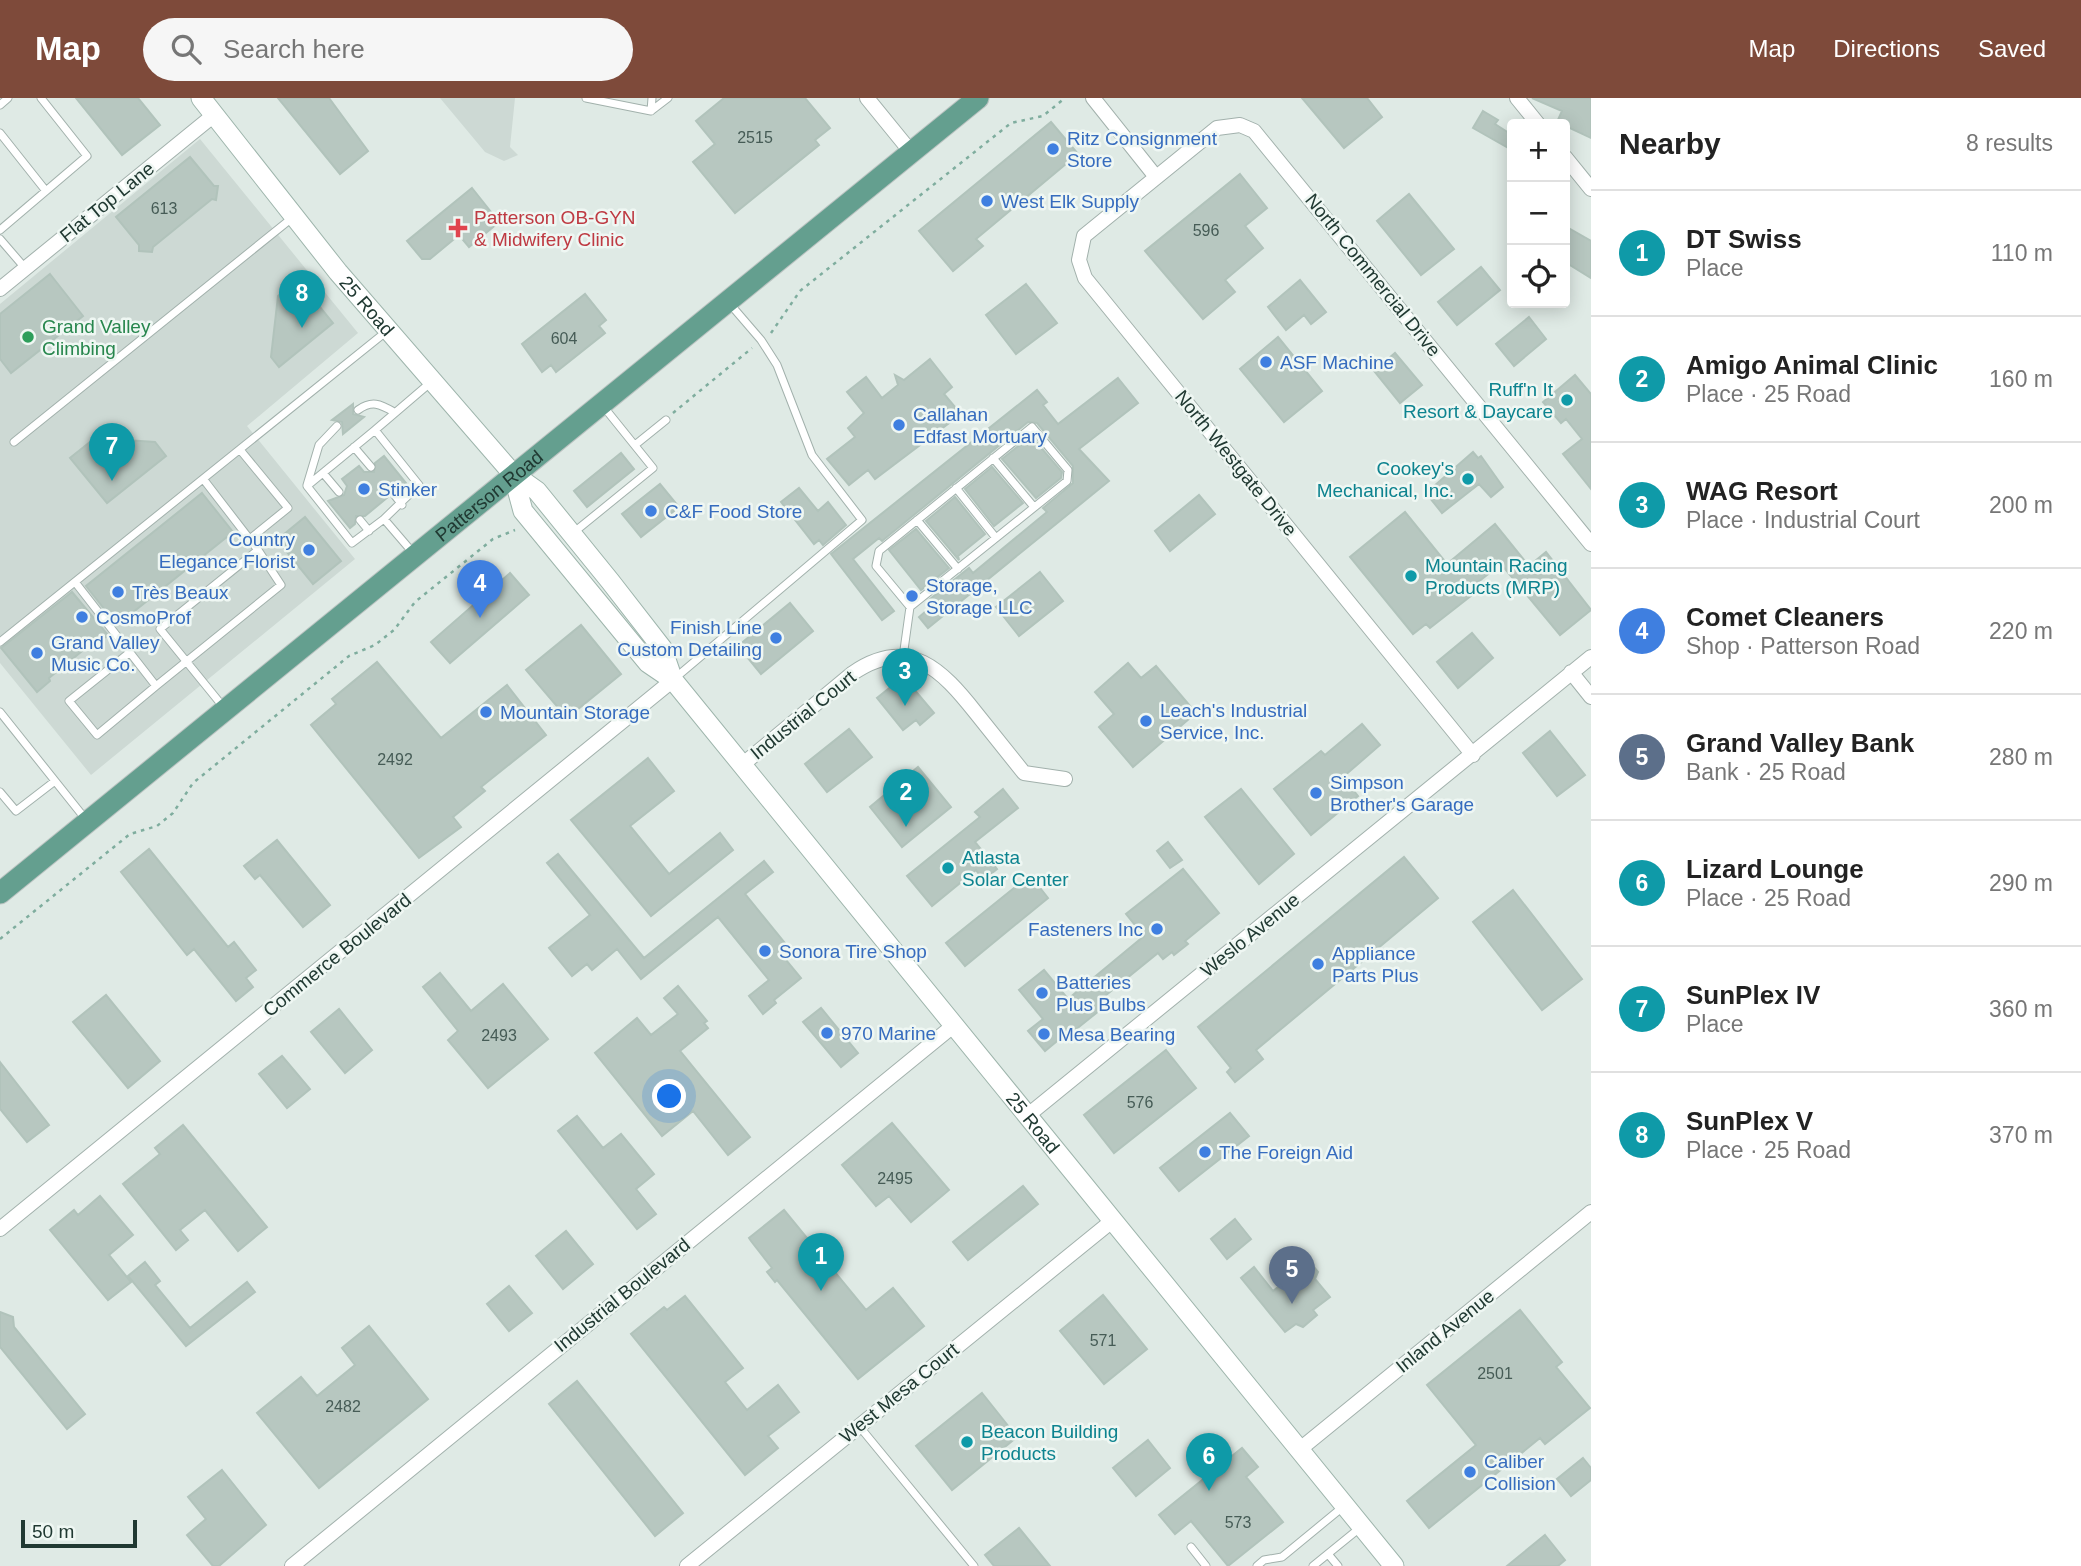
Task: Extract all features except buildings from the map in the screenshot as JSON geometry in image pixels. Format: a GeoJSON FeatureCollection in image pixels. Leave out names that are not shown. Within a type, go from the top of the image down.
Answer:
{"type":"FeatureCollection","features":[{"type":"Feature","properties":{"kind":"main road","name":"Patterson Road"},"geometry":{"type":"LineString","coordinates":[[0,893],[911,152],[964,102]]}},
{"type":"Feature","properties":{"kind":"main road","name":"25 Road"},"geometry":{"type":"LineString","coordinates":[[208,103],[294,216],[389,330],[513,474],[537,491],[572,534],[662,648],[673,680]]}},
{"type":"Feature","properties":{"kind":"main road","name":"25 Road"},"geometry":{"type":"LineString","coordinates":[[513,474],[523,511],[648,663],[673,680],[1394,1566]]}},
{"type":"Feature","properties":{"kind":"street"},"geometry":{"type":"LineString","coordinates":[[867,98],[911,152]]}},
{"type":"Feature","properties":{"kind":"street"},"geometry":{"type":"LineString","coordinates":[[1093,98],[1156,177]]}},
{"type":"Feature","properties":{"kind":"street"},"geometry":{"type":"LineString","coordinates":[[1517,98],[1534,119]]}},
{"type":"Feature","properties":{"kind":"street","name":"Flat Top Lane"},"geometry":{"type":"LineString","coordinates":[[0,289],[208,103]]}},
{"type":"Feature","properties":{"kind":"street","name":"North Commercial Drive"},"geometry":{"type":"LineString","coordinates":[[1156,177],[1217,128],[1232,124],[1254,131],[1591,544]]}},
{"type":"Feature","properties":{"kind":"street"},"geometry":{"type":"LineString","coordinates":[[1570,163],[1591,189]]}},
{"type":"Feature","properties":{"kind":"street","name":"North Westgate Drive"},"geometry":{"type":"LineString","coordinates":[[1156,177],[1084,236],[1079,260],[1085,278],[1473,755]]}},
{"type":"Feature","properties":{"kind":"street","name":"Weslo Avenue"},"geometry":{"type":"LineString","coordinates":[[1027,1116],[1591,657]]}},
{"type":"Feature","properties":{"kind":"street"},"geometry":{"type":"LineString","coordinates":[[903,658],[924,662],[949,680],[1024,773],[1065,779]]}},
{"type":"Feature","properties":{"kind":"street","name":"Industrial Court"},"geometry":{"type":"LineString","coordinates":[[741,765],[863,666],[886,659],[903,658]]}},
{"type":"Feature","properties":{"kind":"street"},"geometry":{"type":"LineString","coordinates":[[1571,672],[1591,697]]}},
{"type":"Feature","properties":{"kind":"street","name":"Commerce Boulevard"},"geometry":{"type":"LineString","coordinates":[[0,1229],[673,680]]}},
{"type":"Feature","properties":{"kind":"street","name":"Industrial Boulevard"},"geometry":{"type":"LineString","coordinates":[[292,1566],[953,1026]]}},
{"type":"Feature","properties":{"kind":"street","name":"Inland Avenue"},"geometry":{"type":"LineString","coordinates":[[1299,1450],[1591,1212]]}},
{"type":"Feature","properties":{"kind":"street","name":"West Mesa Court"},"geometry":{"type":"LineString","coordinates":[[687,1566],[1112,1221]]}},
{"type":"Feature","properties":{"kind":"lane"},"geometry":{"type":"LineString","coordinates":[[0,105],[8,98]]}},
{"type":"Feature","properties":{"kind":"lane"},"geometry":{"type":"LineString","coordinates":[[0,230],[87,156],[41,98]]}},
{"type":"Feature","properties":{"kind":"lane"},"geometry":{"type":"LineString","coordinates":[[586,98],[651,111]]}},
{"type":"Feature","properties":{"kind":"lane"},"geometry":{"type":"LineString","coordinates":[[651,111],[652,98]]}},
{"type":"Feature","properties":{"kind":"lane"},"geometry":{"type":"LineString","coordinates":[[651,111],[668,98]]}},
{"type":"Feature","properties":{"kind":"lane"},"geometry":{"type":"LineString","coordinates":[[0,133],[46,191]]}},
{"type":"Feature","properties":{"kind":"lane"},"geometry":{"type":"LineString","coordinates":[[14,442],[294,216]]}},
{"type":"Feature","properties":{"kind":"lane"},"geometry":{"type":"LineString","coordinates":[[0,239],[25,268]]}},
{"type":"Feature","properties":{"kind":"lane"},"geometry":{"type":"LineString","coordinates":[[673,680],[862,520],[812,455],[777,365],[761,340],[727,300]]}},
{"type":"Feature","properties":{"kind":"lane"},"geometry":{"type":"LineString","coordinates":[[0,642],[389,330]]}},
{"type":"Feature","properties":{"kind":"lane"},"geometry":{"type":"LineString","coordinates":[[307,486],[433,380]]}},
{"type":"Feature","properties":{"kind":"lane"},"geometry":{"type":"LineString","coordinates":[[358,410],[369,403],[378,403],[394,412]]}},
{"type":"Feature","properties":{"kind":"lane"},"geometry":{"type":"LineString","coordinates":[[572,534],[653,468],[601,403]]}},
{"type":"Feature","properties":{"kind":"lane"},"geometry":{"type":"LineString","coordinates":[[635,445],[666,420]]}},
{"type":"Feature","properties":{"kind":"lane"},"geometry":{"type":"LineString","coordinates":[[307,486],[319,445],[337,426]]}},
{"type":"Feature","properties":{"kind":"lane"},"geometry":{"type":"LineString","coordinates":[[903,658],[911,607],[1067,481],[1068,470],[1032,427],[879,551],[876,566],[911,607]]}},
{"type":"Feature","properties":{"kind":"lane"},"geometry":{"type":"LineString","coordinates":[[307,486],[352,543],[402,505],[419,485],[375,430]]}},
{"type":"Feature","properties":{"kind":"lane"},"geometry":{"type":"LineString","coordinates":[[354,447],[371,467]]}},
{"type":"Feature","properties":{"kind":"lane"},"geometry":{"type":"LineString","coordinates":[[241,451],[288,508],[251,538]]}},
{"type":"Feature","properties":{"kind":"lane"},"geometry":{"type":"LineString","coordinates":[[993,458],[1034,508]]}},
{"type":"Feature","properties":{"kind":"lane"},"geometry":{"type":"LineString","coordinates":[[323,473],[339,492]]}},
{"type":"Feature","properties":{"kind":"lane"},"geometry":{"type":"LineString","coordinates":[[129,653],[69,701],[97,735],[281,585],[251,538],[204,480]]}},
{"type":"Feature","properties":{"kind":"lane"},"geometry":{"type":"LineString","coordinates":[[956,488],[996,538]]}},
{"type":"Feature","properties":{"kind":"lane"},"geometry":{"type":"LineString","coordinates":[[393,493],[402,505]]}},
{"type":"Feature","properties":{"kind":"lane"},"geometry":{"type":"LineString","coordinates":[[384,519],[415,555]]}},
{"type":"Feature","properties":{"kind":"lane"},"geometry":{"type":"LineString","coordinates":[[360,520],[369,531]]}},
{"type":"Feature","properties":{"kind":"lane"},"geometry":{"type":"LineString","coordinates":[[917,520],[958,569]]}},
{"type":"Feature","properties":{"kind":"lane"},"geometry":{"type":"LineString","coordinates":[[225,709],[160,629],[258,550]]}},
{"type":"Feature","properties":{"kind":"lane"},"geometry":{"type":"LineString","coordinates":[[75,582],[118,634],[129,653],[156,687]]}},
{"type":"Feature","properties":{"kind":"lane"},"geometry":{"type":"LineString","coordinates":[[0,712],[88,821]]}},
{"type":"Feature","properties":{"kind":"lane"},"geometry":{"type":"LineString","coordinates":[[0,792],[16,811],[55,781]]}},
{"type":"Feature","properties":{"kind":"lane"},"geometry":{"type":"LineString","coordinates":[[859,1425],[974,1566]]}},
{"type":"Feature","properties":{"kind":"lane"},"geometry":{"type":"LineString","coordinates":[[1256,1566],[1264,1560],[1282,1557],[1345,1506]]}},
{"type":"Feature","properties":{"kind":"lane"},"geometry":{"type":"LineString","coordinates":[[1313,1566],[1362,1527]]}},
{"type":"Feature","properties":{"kind":"lane"},"geometry":{"type":"LineString","coordinates":[[1191,1547],[1206,1566]]}},
{"type":"Feature","properties":{"kind":"lane"},"geometry":{"type":"LineString","coordinates":[[1328,1554],[1338,1566]]}},
{"type":"Feature","properties":{"kind":"path"},"geometry":{"type":"LineString","coordinates":[[666,420],[704,385],[772,332],[800,291],[842,257],[1011,123],[1043,116],[1065,98]]}},
{"type":"Feature","properties":{"kind":"path"},"geometry":{"type":"LineString","coordinates":[[0,939],[130,834],[157,826],[173,813],[193,783],[349,656],[375,645],[394,630],[415,602],[493,539],[524,524]]}},
{"type":"Feature","properties":{"kind":"shaded area"},"geometry":{"type":"Polygon","coordinates":[[[440,98],[515,98],[510,147],[518,155],[504,161],[485,152],[440,98]]]}},
{"type":"Feature","properties":{"kind":"shaded area"},"geometry":{"type":"Polygon","coordinates":[[[200,139],[358,333],[247,426],[355,559],[91,775],[0,663],[0,304],[200,139]]]}},
{"type":"Feature","properties":{"kind":"place","name":"Ritz Consignment Store"},"geometry":{"type":"Point","coordinates":[1053,149]}},
{"type":"Feature","properties":{"kind":"place","name":"West Elk Supply"},"geometry":{"type":"Point","coordinates":[987,201]}},
{"type":"Feature","properties":{"kind":"place","name":"Patterson OB-GYN & Midwifery Clinic"},"geometry":{"type":"Point","coordinates":[458,228]}},
{"type":"Feature","properties":{"kind":"place","name":"SunPlex V"},"geometry":{"type":"Point","coordinates":[302,328]}},
{"type":"Feature","properties":{"kind":"place","name":"Grand Valley Climbing"},"geometry":{"type":"Point","coordinates":[28,337]}},
{"type":"Feature","properties":{"kind":"place","name":"ASF Machine"},"geometry":{"type":"Point","coordinates":[1266,362]}},
{"type":"Feature","properties":{"kind":"place","name":"Ruff'n It Resort & Daycare"},"geometry":{"type":"Point","coordinates":[1567,400]}},
{"type":"Feature","properties":{"kind":"place","name":"Callahan Edfast Mortuary"},"geometry":{"type":"Point","coordinates":[899,425]}},
{"type":"Feature","properties":{"kind":"place","name":"Cookey's Mechanical, Inc."},"geometry":{"type":"Point","coordinates":[1468,479]}},
{"type":"Feature","properties":{"kind":"place","name":"SunPlex IV"},"geometry":{"type":"Point","coordinates":[112,481]}},
{"type":"Feature","properties":{"kind":"place","name":"Stinker"},"geometry":{"type":"Point","coordinates":[364,489]}},
{"type":"Feature","properties":{"kind":"place","name":"C&F Food Store"},"geometry":{"type":"Point","coordinates":[651,511]}},
{"type":"Feature","properties":{"kind":"place","name":"Country Elegance Florist"},"geometry":{"type":"Point","coordinates":[309,550]}},
{"type":"Feature","properties":{"kind":"place","name":"Mountain Racing Products (MRP)"},"geometry":{"type":"Point","coordinates":[1411,576]}},
{"type":"Feature","properties":{"kind":"place","name":"Très Beaux"},"geometry":{"type":"Point","coordinates":[118,592]}},
{"type":"Feature","properties":{"kind":"place","name":"Storage, Storage LLC"},"geometry":{"type":"Point","coordinates":[912,596]}},
{"type":"Feature","properties":{"kind":"place","name":"CosmoProf"},"geometry":{"type":"Point","coordinates":[82,617]}},
{"type":"Feature","properties":{"kind":"place","name":"Comet Cleaners"},"geometry":{"type":"Point","coordinates":[480,618]}},
{"type":"Feature","properties":{"kind":"place","name":"Finish Line Custom Detailing"},"geometry":{"type":"Point","coordinates":[776,638]}},
{"type":"Feature","properties":{"kind":"place","name":"Grand Valley Music Co."},"geometry":{"type":"Point","coordinates":[37,653]}},
{"type":"Feature","properties":{"kind":"place","name":"WAG Resort"},"geometry":{"type":"Point","coordinates":[905,706]}},
{"type":"Feature","properties":{"kind":"place","name":"Mountain Storage"},"geometry":{"type":"Point","coordinates":[486,712]}},
{"type":"Feature","properties":{"kind":"place","name":"Leach's Industrial Service, Inc."},"geometry":{"type":"Point","coordinates":[1146,721]}},
{"type":"Feature","properties":{"kind":"place","name":"Simpson Brother's Garage"},"geometry":{"type":"Point","coordinates":[1316,793]}},
{"type":"Feature","properties":{"kind":"place","name":"Amigo Animal Clinic"},"geometry":{"type":"Point","coordinates":[906,827]}},
{"type":"Feature","properties":{"kind":"place","name":"Atlasta Solar Center"},"geometry":{"type":"Point","coordinates":[948,868]}},
{"type":"Feature","properties":{"kind":"place","name":"Fasteners Inc"},"geometry":{"type":"Point","coordinates":[1157,929]}},
{"type":"Feature","properties":{"kind":"place","name":"Sonora Tire Shop"},"geometry":{"type":"Point","coordinates":[765,951]}},
{"type":"Feature","properties":{"kind":"place","name":"Appliance Parts Plus"},"geometry":{"type":"Point","coordinates":[1318,964]}},
{"type":"Feature","properties":{"kind":"place","name":"Batteries Plus Bulbs"},"geometry":{"type":"Point","coordinates":[1042,993]}},
{"type":"Feature","properties":{"kind":"place","name":"970 Marine"},"geometry":{"type":"Point","coordinates":[827,1033]}},
{"type":"Feature","properties":{"kind":"place","name":"Mesa Bearing"},"geometry":{"type":"Point","coordinates":[1044,1034]}},
{"type":"Feature","properties":{"kind":"place","name":"The Foreign Aid"},"geometry":{"type":"Point","coordinates":[1205,1152]}},
{"type":"Feature","properties":{"kind":"place","name":"DT Swiss"},"geometry":{"type":"Point","coordinates":[821,1291]}},
{"type":"Feature","properties":{"kind":"place","name":"Grand Valley Bank"},"geometry":{"type":"Point","coordinates":[1292,1304]}},
{"type":"Feature","properties":{"kind":"place","name":"Beacon Building Products"},"geometry":{"type":"Point","coordinates":[967,1442]}},
{"type":"Feature","properties":{"kind":"place","name":"Caliber Collision"},"geometry":{"type":"Point","coordinates":[1470,1472]}},
{"type":"Feature","properties":{"kind":"place","name":"Lizard Lounge"},"geometry":{"type":"Point","coordinates":[1209,1491]}}]}
